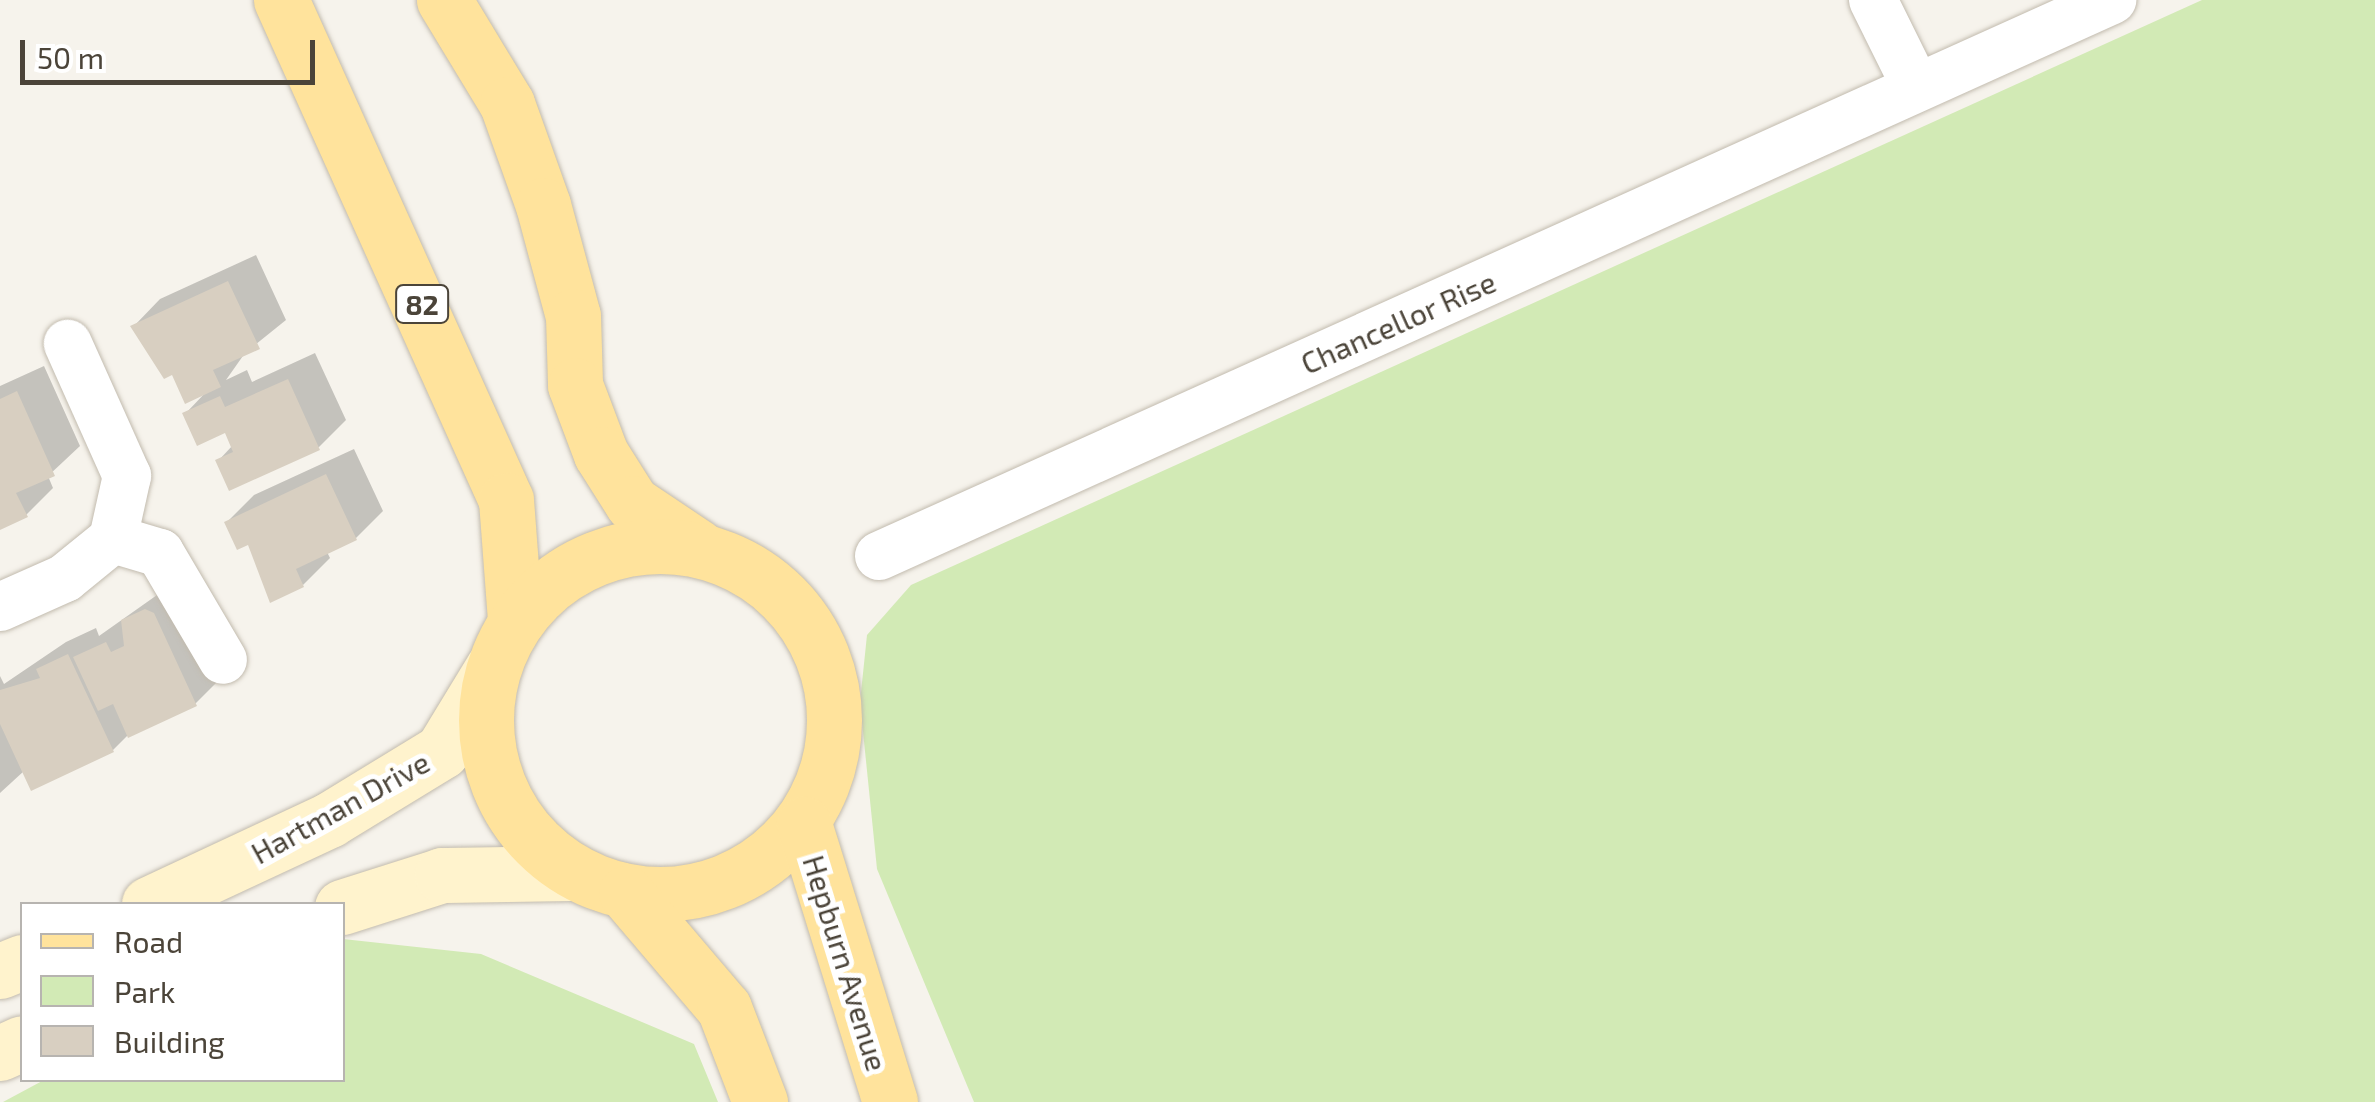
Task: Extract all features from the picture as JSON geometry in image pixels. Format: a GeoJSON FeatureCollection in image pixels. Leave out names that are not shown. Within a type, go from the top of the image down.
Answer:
{"type":"FeatureCollection","features":[{"type":"Feature","properties":{"kind":"main road","name":"82"},"geometry":{"type":"LineString","coordinates":[[281,0],[506,500],[504,644],[485,717],[491,765],[522,828],[574,873],[626,893],[670,896],[726,884],[770,858],[804,824],[831,764],[834,691],[804,619],[756,572],[700,548],[632,503],[600,454],[575,385],[573,316],[508,104],[444,0]]}},
{"type":"Feature","properties":{"kind":"main road","name":"82"},"geometry":{"type":"LineString","coordinates":[[504,644],[545,587],[593,557],[639,545],[700,548]]}},
{"type":"Feature","properties":{"kind":"main road","name":"Hartman Drive"},"geometry":{"type":"LineString","coordinates":[[153,902],[329,820],[442,750],[504,644]]}},
{"type":"Feature","properties":{"kind":"main road","name":"Hepburn Avenue"},"geometry":{"type":"LineString","coordinates":[[804,824],[890,1102]]}},
{"type":"Feature","properties":{"kind":"main road"},"geometry":{"type":"LineString","coordinates":[[345,907],[442,875],[574,873]]}},
{"type":"Feature","properties":{"kind":"main road","name":"82"},"geometry":{"type":"LineString","coordinates":[[626,893],[724,1008],[760,1102]]}},
{"type":"Feature","properties":{"kind":"street"},"geometry":{"type":"LineString","coordinates":[[1874,0],[1916,87]]}},
{"type":"Feature","properties":{"kind":"street","name":"Chancellor Rise"},"geometry":{"type":"LineString","coordinates":[[880,556],[2112,0]]}},
{"type":"Feature","properties":{"kind":"street"},"geometry":{"type":"LineString","coordinates":[[0,607],[65,578],[113,539],[127,476],[68,344]]}},
{"type":"Feature","properties":{"kind":"street"},"geometry":{"type":"LineString","coordinates":[[113,539],[160,554],[223,660]]}},
{"type":"Feature","properties":{"kind":"green space"},"geometry":{"type":"Polygon","coordinates":[[[2202,0],[2375,0],[2375,1102],[974,1102],[877,869],[860,702],[867,635],[911,585],[2202,0]]]}},
{"type":"Feature","properties":{"kind":"green space"},"geometry":{"type":"Polygon","coordinates":[[[345,939],[481,954],[694,1044],[718,1102],[3,1102],[40,1082],[345,1082],[345,939]]]}},
{"type":"Feature","properties":{"kind":"building"},"geometry":{"type":"Polygon","coordinates":[[[228,281],[260,349],[213,370],[221,387],[185,404],[172,375],[164,379],[130,326],[228,281]]]}},
{"type":"Feature","properties":{"kind":"building"},"geometry":{"type":"Polygon","coordinates":[[[288,379],[320,450],[229,491],[215,460],[233,452],[225,433],[197,446],[182,413],[220,396],[225,407],[288,379]]]}},
{"type":"Feature","properties":{"kind":"building"},"geometry":{"type":"Polygon","coordinates":[[[17,391],[55,476],[16,493],[28,517],[0,530],[0,399],[17,391]]]}},
{"type":"Feature","properties":{"kind":"building"},"geometry":{"type":"Polygon","coordinates":[[[326,474],[357,540],[296,569],[304,587],[270,603],[248,545],[237,550],[224,522],[326,474]]]}},
{"type":"Feature","properties":{"kind":"building"},"geometry":{"type":"Polygon","coordinates":[[[145,609],[154,613],[197,706],[128,738],[113,704],[98,711],[73,657],[106,642],[111,652],[124,646],[121,620],[145,609]]]}},
{"type":"Feature","properties":{"kind":"building"},"geometry":{"type":"Polygon","coordinates":[[[68,654],[114,752],[31,791],[0,724],[0,690],[40,678],[36,669],[68,654]]]}}]}
